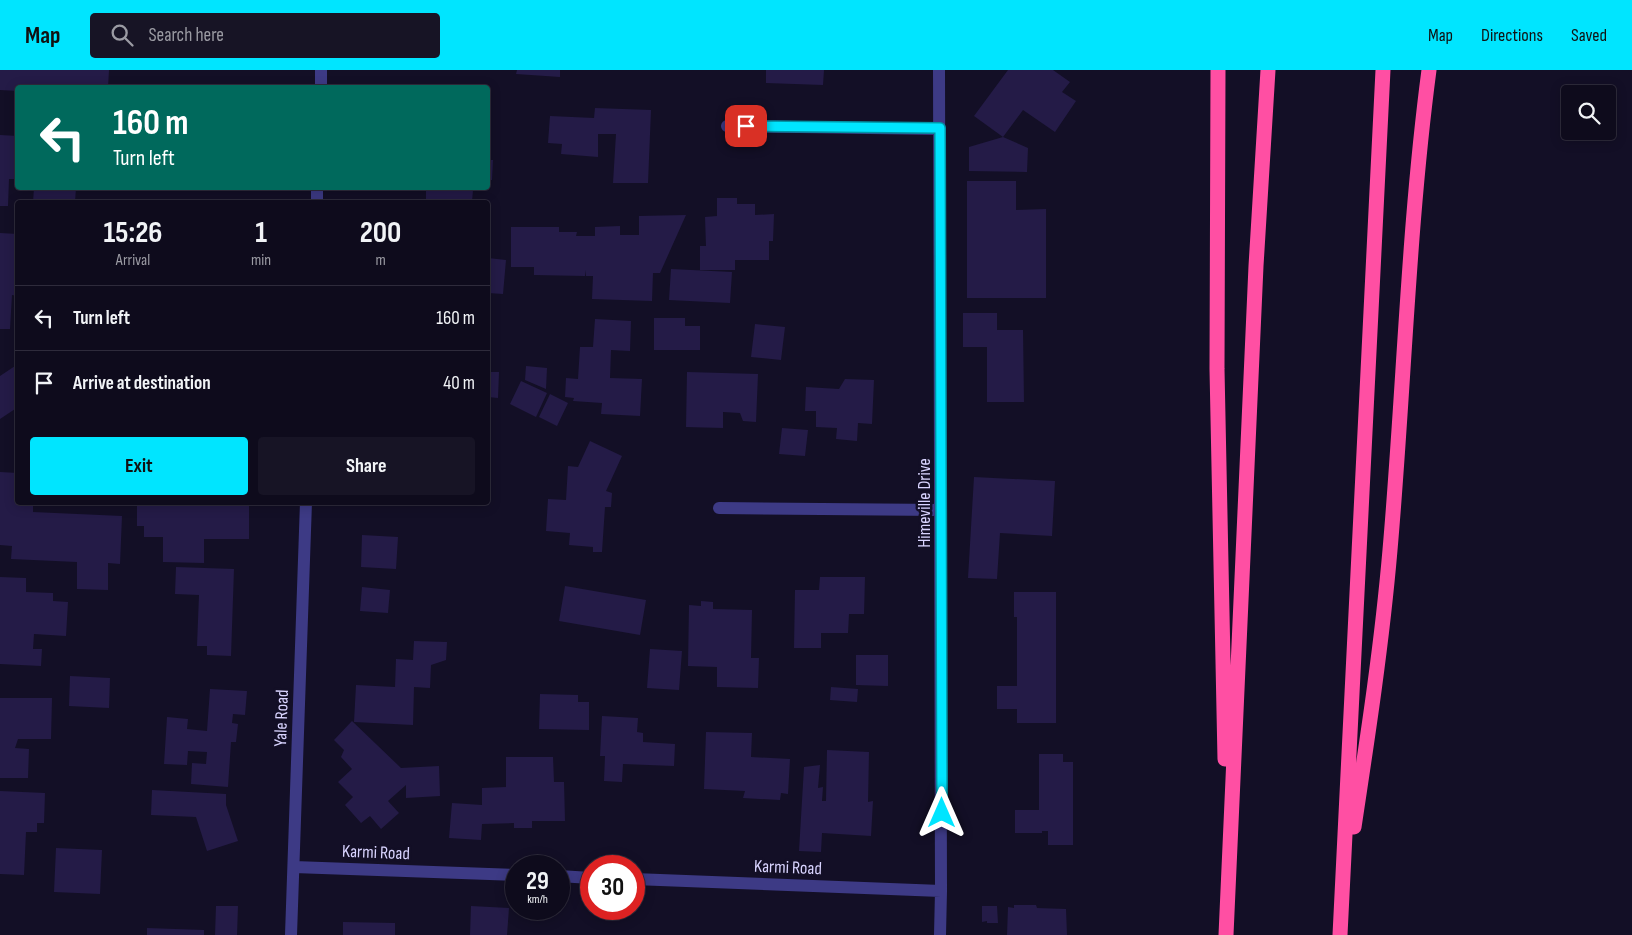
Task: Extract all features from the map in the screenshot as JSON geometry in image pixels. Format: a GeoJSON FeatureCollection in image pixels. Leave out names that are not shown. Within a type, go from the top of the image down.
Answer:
{"type":"FeatureCollection","features":[{"type":"Feature","properties":{"kind":"highway"},"geometry":{"type":"LineString","coordinates":[[1218,70],[1217,369],[1227,906]]}},
{"type":"Feature","properties":{"kind":"highway"},"geometry":{"type":"LineString","coordinates":[[1226,935],[1255,276],[1268,70]]}},
{"type":"Feature","properties":{"kind":"highway"},"geometry":{"type":"LineString","coordinates":[[1340,935],[1383,70]]}},
{"type":"Feature","properties":{"kind":"highway"},"geometry":{"type":"LineString","coordinates":[[1342,905],[1375,690],[1390,551],[1423,110],[1429,70]]}},
{"type":"Feature","properties":{"kind":"street"},"geometry":{"type":"LineString","coordinates":[[321,85],[322,70]]}},
{"type":"Feature","properties":{"kind":"street","name":"Himeville Drive"},"geometry":{"type":"LineString","coordinates":[[939,70],[942,510],[942,890],[940,935]]}},
{"type":"Feature","properties":{"kind":"street"},"geometry":{"type":"LineString","coordinates":[[727,126],[940,128]]}},
{"type":"Feature","properties":{"kind":"street","name":"Yale Road"},"geometry":{"type":"LineString","coordinates":[[291,935],[306,505]]}},
{"type":"Feature","properties":{"kind":"street"},"geometry":{"type":"LineString","coordinates":[[720,508],[942,510]]}},
{"type":"Feature","properties":{"kind":"street","name":"Karmi Road"},"geometry":{"type":"LineString","coordinates":[[294,867],[505,875]]}},
{"type":"Feature","properties":{"kind":"street","name":"Karmi Road"},"geometry":{"type":"LineString","coordinates":[[645,879],[942,890]]}},
{"type":"Feature","properties":{"kind":"building"},"geometry":{"type":"Polygon","coordinates":[[[0,70],[109,70],[108,85],[15,85],[15,91],[0,90],[0,70]]]}},
{"type":"Feature","properties":{"kind":"building"},"geometry":{"type":"Polygon","coordinates":[[[517,70],[560,70],[560,77],[516,74],[517,70]]]}},
{"type":"Feature","properties":{"kind":"building"},"geometry":{"type":"Polygon","coordinates":[[[766,70],[824,70],[823,85],[766,83],[766,70]]]}},
{"type":"Feature","properties":{"kind":"building"},"geometry":{"type":"Polygon","coordinates":[[[1008,70],[1053,70],[1070,82],[1062,92],[1076,101],[1055,132],[1023,110],[1003,137],[974,116],[1008,70]]]}},
{"type":"Feature","properties":{"kind":"building"},"geometry":{"type":"Polygon","coordinates":[[[595,108],[651,110],[648,183],[613,183],[616,134],[598,134],[598,157],[561,154],[562,144],[548,143],[550,116],[594,118],[595,108]]]}},
{"type":"Feature","properties":{"kind":"building"},"geometry":{"type":"Polygon","coordinates":[[[0,135],[15,136],[15,179],[9,179],[8,206],[0,206],[0,135]]]}},
{"type":"Feature","properties":{"kind":"building"},"geometry":{"type":"Polygon","coordinates":[[[1003,137],[1028,148],[1027,172],[969,171],[969,147],[1003,137]]]}},
{"type":"Feature","properties":{"kind":"building"},"geometry":{"type":"Polygon","coordinates":[[[490,160],[493,160],[492,180],[490,180],[490,160]]]}},
{"type":"Feature","properties":{"kind":"building"},"geometry":{"type":"Polygon","coordinates":[[[967,181],[1016,181],[1016,210],[1046,209],[1046,298],[967,298],[967,181]]]}},
{"type":"Feature","properties":{"kind":"building"},"geometry":{"type":"Polygon","coordinates":[[[34,190],[76,190],[75,200],[33,200],[34,190]]]}},
{"type":"Feature","properties":{"kind":"building"},"geometry":{"type":"Polygon","coordinates":[[[426,190],[473,190],[472,200],[426,200],[426,190]]]}},
{"type":"Feature","properties":{"kind":"building"},"geometry":{"type":"Polygon","coordinates":[[[717,198],[737,198],[737,204],[755,204],[755,215],[774,214],[773,241],[769,241],[769,260],[735,260],[735,270],[700,270],[700,246],[706,246],[705,217],[717,216],[717,198]]]}},
{"type":"Feature","properties":{"kind":"building"},"geometry":{"type":"Polygon","coordinates":[[[686,215],[660,273],[653,273],[652,301],[592,299],[593,276],[586,276],[586,270],[585,276],[534,275],[534,267],[511,267],[511,227],[559,227],[559,232],[577,232],[576,236],[595,236],[595,227],[620,226],[620,235],[639,235],[639,216],[686,215]]]}},
{"type":"Feature","properties":{"kind":"building"},"geometry":{"type":"Polygon","coordinates":[[[0,233],[15,234],[15,296],[12,295],[10,329],[0,329],[0,233]]]}},
{"type":"Feature","properties":{"kind":"building"},"geometry":{"type":"Polygon","coordinates":[[[490,258],[506,260],[503,294],[490,293],[490,258]]]}},
{"type":"Feature","properties":{"kind":"building"},"geometry":{"type":"Polygon","coordinates":[[[671,269],[732,272],[730,303],[669,300],[671,269]]]}},
{"type":"Feature","properties":{"kind":"building"},"geometry":{"type":"Polygon","coordinates":[[[963,313],[997,313],[997,330],[1023,330],[1024,402],[987,402],[987,347],[963,347],[963,313]]]}},
{"type":"Feature","properties":{"kind":"building"},"geometry":{"type":"Polygon","coordinates":[[[654,318],[685,318],[685,326],[700,326],[700,350],[654,350],[654,318]]]}},
{"type":"Feature","properties":{"kind":"building"},"geometry":{"type":"Polygon","coordinates":[[[595,319],[631,321],[630,351],[611,350],[610,378],[642,379],[640,416],[601,414],[602,403],[573,401],[574,398],[565,397],[566,378],[578,379],[580,347],[593,347],[595,319]]]}},
{"type":"Feature","properties":{"kind":"building"},"geometry":{"type":"Polygon","coordinates":[[[755,324],[785,327],[781,360],[751,357],[755,324]]]}},
{"type":"Feature","properties":{"kind":"building"},"geometry":{"type":"Polygon","coordinates":[[[15,366],[15,409],[0,419],[0,376],[15,366]]]}},
{"type":"Feature","properties":{"kind":"building"},"geometry":{"type":"Polygon","coordinates":[[[526,366],[547,368],[546,389],[525,380],[526,366]]]}},
{"type":"Feature","properties":{"kind":"building"},"geometry":{"type":"Polygon","coordinates":[[[490,372],[499,372],[498,398],[490,397],[490,372]]]}},
{"type":"Feature","properties":{"kind":"building"},"geometry":{"type":"Polygon","coordinates":[[[687,372],[758,374],[756,422],[743,421],[740,413],[723,412],[723,428],[686,427],[687,372]]]}},
{"type":"Feature","properties":{"kind":"building"},"geometry":{"type":"Polygon","coordinates":[[[845,379],[874,380],[872,424],[858,423],[857,441],[836,439],[837,428],[816,427],[816,411],[805,411],[806,387],[839,389],[845,379]]]}},
{"type":"Feature","properties":{"kind":"building"},"geometry":{"type":"Polygon","coordinates":[[[521,381],[547,393],[536,417],[510,404],[521,381]]]}},
{"type":"Feature","properties":{"kind":"building"},"geometry":{"type":"Polygon","coordinates":[[[550,394],[568,403],[557,426],[539,417],[550,394]]]}},
{"type":"Feature","properties":{"kind":"building"},"geometry":{"type":"Polygon","coordinates":[[[782,428],[808,430],[805,456],[779,454],[782,428]]]}},
{"type":"Feature","properties":{"kind":"building"},"geometry":{"type":"Polygon","coordinates":[[[590,441],[622,456],[606,491],[612,493],[611,507],[605,507],[602,552],[593,552],[593,547],[569,545],[570,533],[546,531],[548,499],[566,500],[568,466],[578,467],[590,441]]]}},
{"type":"Feature","properties":{"kind":"building"},"geometry":{"type":"Polygon","coordinates":[[[0,472],[15,473],[15,505],[33,505],[33,512],[122,516],[120,564],[108,563],[108,590],[77,589],[77,562],[11,559],[12,546],[0,545],[0,472]]]}},
{"type":"Feature","properties":{"kind":"building"},"geometry":{"type":"Polygon","coordinates":[[[974,477],[1055,481],[1052,536],[1000,533],[997,579],[968,578],[974,477]]]}},
{"type":"Feature","properties":{"kind":"building"},"geometry":{"type":"Polygon","coordinates":[[[137,505],[249,505],[249,539],[204,539],[204,563],[163,562],[163,537],[144,537],[144,526],[137,526],[137,505]]]}},
{"type":"Feature","properties":{"kind":"building"},"geometry":{"type":"Polygon","coordinates":[[[362,535],[398,537],[396,569],[361,567],[362,535]]]}},
{"type":"Feature","properties":{"kind":"building"},"geometry":{"type":"Polygon","coordinates":[[[176,567],[234,569],[231,656],[207,655],[207,646],[197,646],[199,595],[175,594],[176,567]]]}},
{"type":"Feature","properties":{"kind":"building"},"geometry":{"type":"Polygon","coordinates":[[[0,577],[26,578],[26,592],[53,593],[53,601],[68,602],[66,636],[34,634],[33,649],[42,649],[41,666],[0,664],[0,577]]]}},
{"type":"Feature","properties":{"kind":"building"},"geometry":{"type":"Polygon","coordinates":[[[820,577],[865,577],[864,614],[849,614],[848,633],[821,633],[821,648],[794,648],[795,590],[819,590],[820,577]]]}},
{"type":"Feature","properties":{"kind":"building"},"geometry":{"type":"Polygon","coordinates":[[[565,586],[646,600],[640,635],[559,621],[565,586]]]}},
{"type":"Feature","properties":{"kind":"building"},"geometry":{"type":"Polygon","coordinates":[[[362,587],[390,590],[388,613],[360,611],[362,587]]]}},
{"type":"Feature","properties":{"kind":"building"},"geometry":{"type":"Polygon","coordinates":[[[1014,592],[1056,592],[1056,723],[1017,723],[1017,709],[997,709],[997,686],[1017,686],[1017,617],[1014,617],[1014,592]]]}},
{"type":"Feature","properties":{"kind":"building"},"geometry":{"type":"Polygon","coordinates":[[[701,601],[713,602],[713,609],[752,610],[751,658],[759,658],[758,688],[717,687],[717,667],[688,666],[689,605],[701,606],[701,601]]]}},
{"type":"Feature","properties":{"kind":"building"},"geometry":{"type":"Polygon","coordinates":[[[414,641],[447,642],[446,660],[431,665],[430,688],[414,687],[413,725],[354,722],[356,685],[395,687],[396,659],[413,660],[414,641]]]}},
{"type":"Feature","properties":{"kind":"building"},"geometry":{"type":"Polygon","coordinates":[[[650,649],[682,651],[679,690],[647,688],[650,649]]]}},
{"type":"Feature","properties":{"kind":"building"},"geometry":{"type":"Polygon","coordinates":[[[856,655],[888,655],[888,686],[856,685],[856,655]]]}},
{"type":"Feature","properties":{"kind":"building"},"geometry":{"type":"Polygon","coordinates":[[[70,676],[110,678],[109,708],[69,706],[70,676]]]}},
{"type":"Feature","properties":{"kind":"building"},"geometry":{"type":"Polygon","coordinates":[[[831,687],[858,689],[857,702],[830,700],[831,687]]]}},
{"type":"Feature","properties":{"kind":"building"},"geometry":{"type":"Polygon","coordinates":[[[210,689],[247,691],[245,715],[233,714],[232,723],[238,724],[236,742],[231,742],[228,787],[191,784],[192,763],[206,764],[207,752],[188,751],[187,765],[164,764],[167,717],[188,719],[187,729],[207,731],[210,689]]]}},
{"type":"Feature","properties":{"kind":"building"},"geometry":{"type":"Polygon","coordinates":[[[540,694],[578,695],[578,702],[589,702],[589,730],[539,729],[540,694]]]}},
{"type":"Feature","properties":{"kind":"building"},"geometry":{"type":"Polygon","coordinates":[[[0,698],[52,698],[51,739],[18,739],[15,748],[29,749],[28,778],[0,778],[0,698]]]}},
{"type":"Feature","properties":{"kind":"building"},"geometry":{"type":"Polygon","coordinates":[[[602,716],[638,718],[637,732],[643,733],[643,742],[675,744],[674,766],[623,764],[622,782],[604,781],[605,756],[600,756],[602,716]]]}},
{"type":"Feature","properties":{"kind":"building"},"geometry":{"type":"Polygon","coordinates":[[[352,721],[401,768],[439,766],[440,796],[406,798],[406,785],[388,801],[399,813],[381,829],[370,816],[361,823],[345,805],[353,797],[338,782],[352,769],[341,757],[344,750],[334,740],[352,721]]]}},
{"type":"Feature","properties":{"kind":"building"},"geometry":{"type":"Polygon","coordinates":[[[706,732],[752,733],[751,757],[790,759],[788,794],[781,793],[780,800],[743,798],[745,791],[704,789],[706,732]]]}},
{"type":"Feature","properties":{"kind":"building"},"geometry":{"type":"Polygon","coordinates":[[[827,750],[869,752],[868,802],[873,801],[871,836],[822,833],[821,852],[799,851],[804,767],[820,765],[818,788],[823,787],[822,801],[826,801],[827,750]]]}},
{"type":"Feature","properties":{"kind":"building"},"geometry":{"type":"Polygon","coordinates":[[[1039,754],[1063,754],[1063,762],[1073,762],[1073,845],[1048,845],[1048,831],[1042,831],[1042,833],[1015,833],[1015,810],[1039,810],[1039,754]]]}},
{"type":"Feature","properties":{"kind":"building"},"geometry":{"type":"Polygon","coordinates":[[[506,757],[553,757],[554,782],[564,782],[565,821],[532,821],[532,828],[514,828],[514,823],[482,824],[481,840],[449,838],[452,803],[482,805],[482,788],[506,787],[506,757]]]}},
{"type":"Feature","properties":{"kind":"building"},"geometry":{"type":"Polygon","coordinates":[[[152,790],[226,794],[226,805],[238,841],[207,851],[196,817],[151,815],[152,790]]]}},
{"type":"Feature","properties":{"kind":"building"},"geometry":{"type":"Polygon","coordinates":[[[0,791],[45,793],[44,823],[37,823],[37,832],[26,832],[24,875],[0,874],[0,791]]]}},
{"type":"Feature","properties":{"kind":"building"},"geometry":{"type":"Polygon","coordinates":[[[56,848],[102,850],[100,894],[54,892],[56,848]]]}},
{"type":"Feature","properties":{"kind":"building"},"geometry":{"type":"Polygon","coordinates":[[[1014,905],[1036,905],[1037,908],[1066,909],[1067,935],[1007,935],[1008,907],[1014,908],[1014,905]]]}},
{"type":"Feature","properties":{"kind":"building"},"geometry":{"type":"Polygon","coordinates":[[[216,906],[238,906],[237,935],[215,935],[216,906]]]}},
{"type":"Feature","properties":{"kind":"building"},"geometry":{"type":"Polygon","coordinates":[[[471,906],[505,908],[505,920],[508,920],[507,935],[470,935],[471,906]]]}},
{"type":"Feature","properties":{"kind":"building"},"geometry":{"type":"Polygon","coordinates":[[[982,906],[997,906],[998,923],[982,922],[982,906]]]}},
{"type":"Feature","properties":{"kind":"building"},"geometry":{"type":"Polygon","coordinates":[[[343,922],[395,923],[395,935],[343,935],[343,922]]]}},
{"type":"Feature","properties":{"kind":"building"},"geometry":{"type":"Polygon","coordinates":[[[147,928],[204,930],[204,935],[147,935],[147,928]]]}},
{"type":"Feature","properties":{"kind":"route"},"geometry":{"type":"LineString","coordinates":[[746,126],[940,128],[942,813]]}}]}
